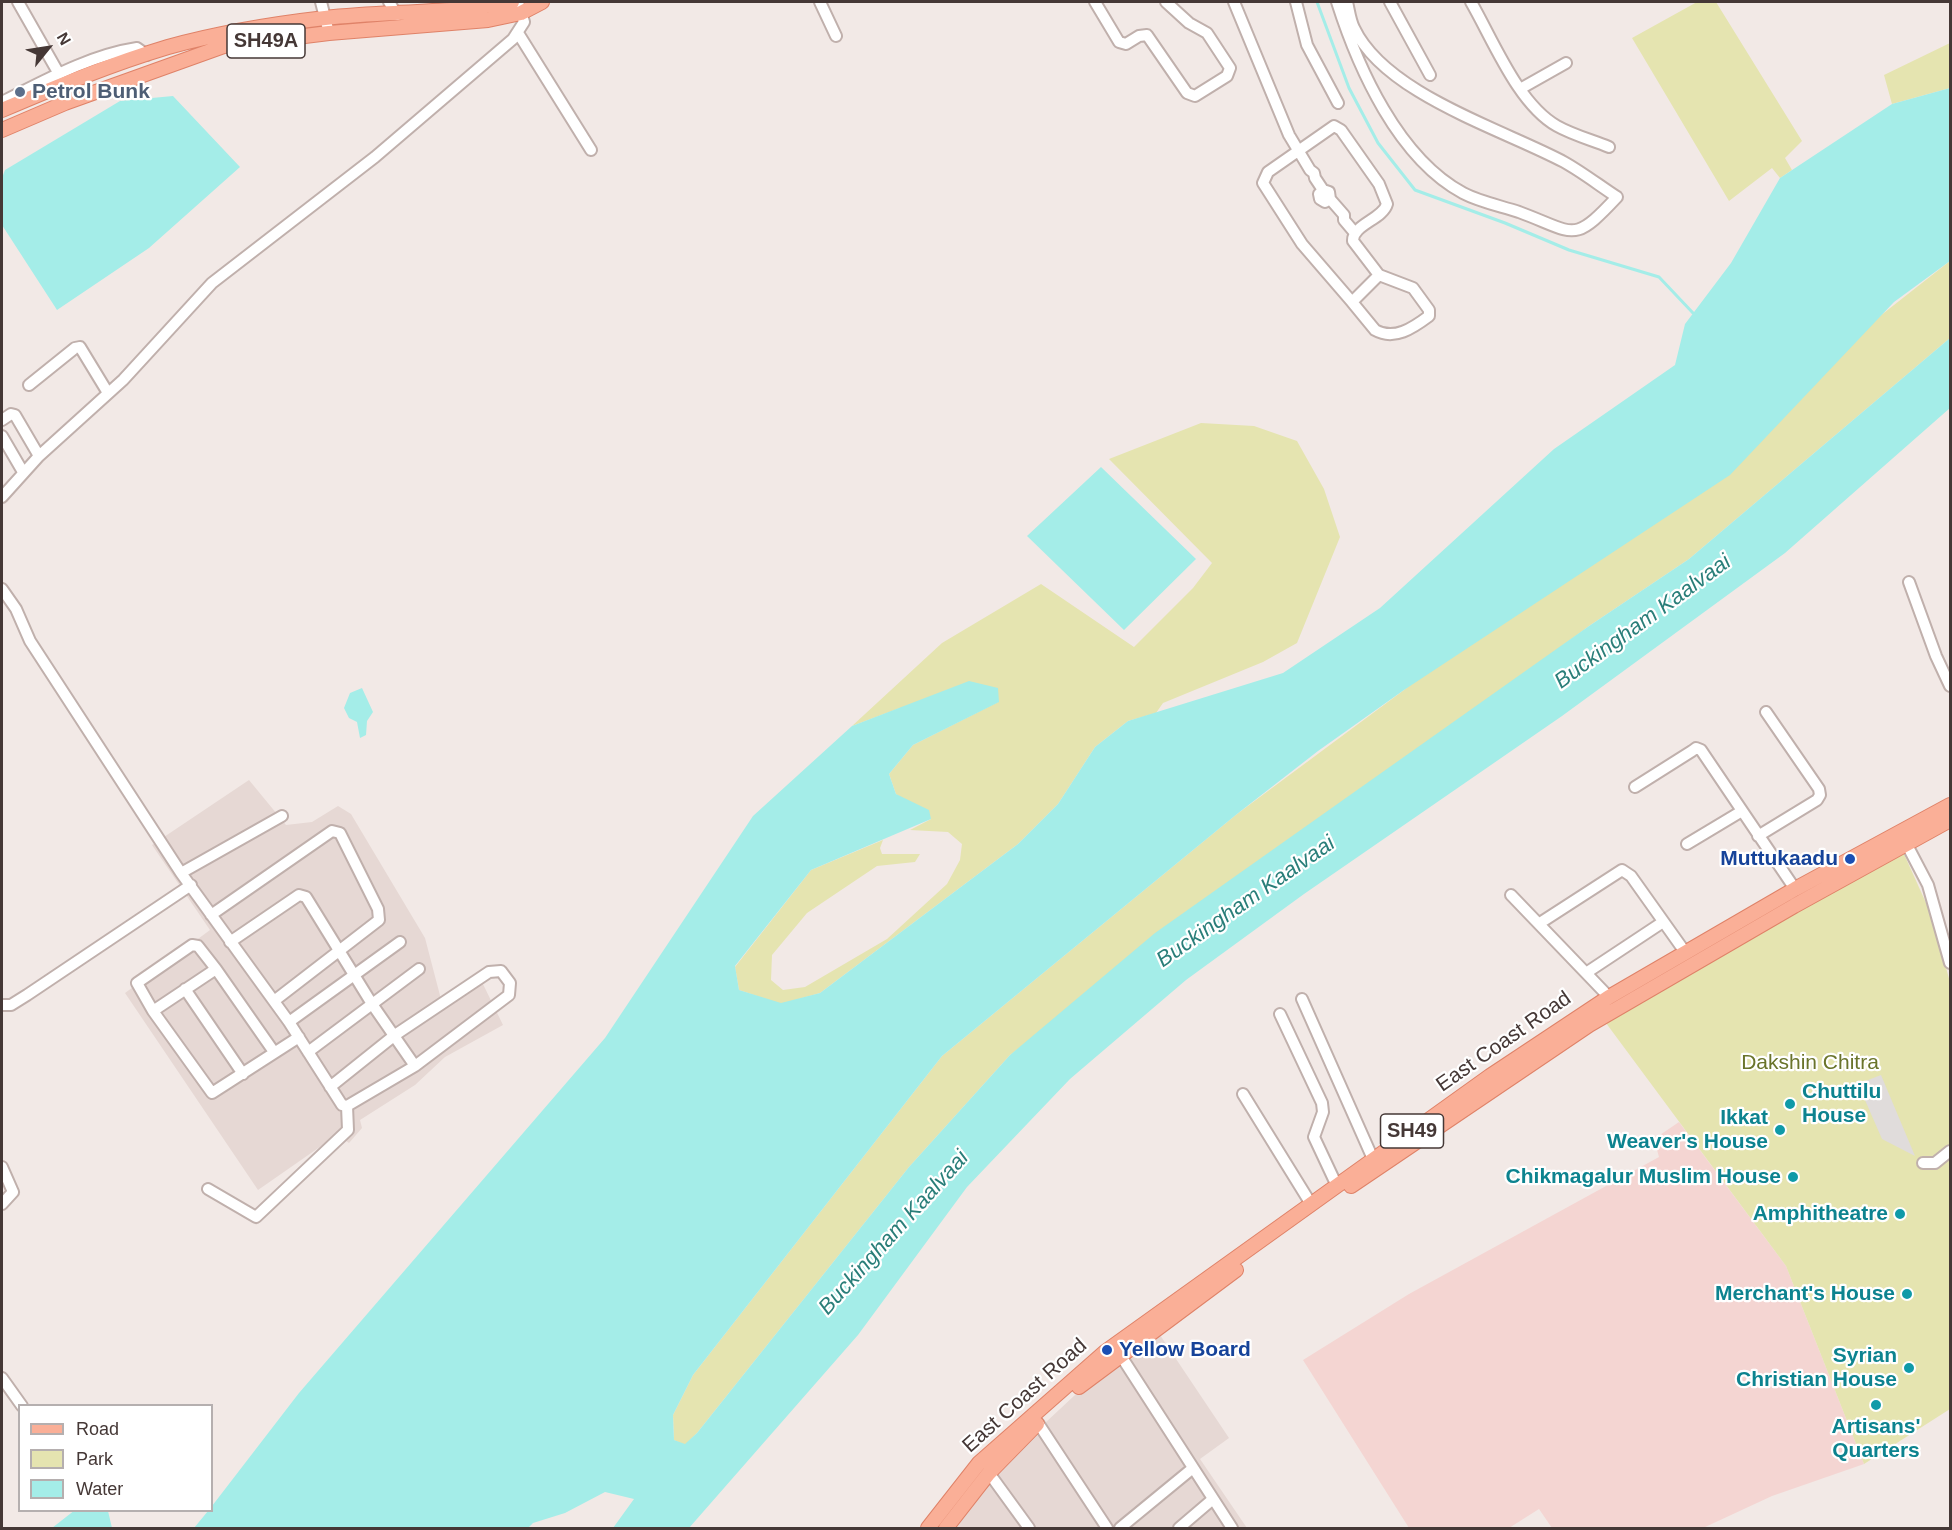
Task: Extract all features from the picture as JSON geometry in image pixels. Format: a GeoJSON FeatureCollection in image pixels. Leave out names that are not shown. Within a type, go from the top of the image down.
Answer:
{"type":"FeatureCollection","features":[{"type":"Feature","properties":{"kind":"main road","name":"SH49A"},"geometry":{"type":"LineString","coordinates":[[2,110],[61,85],[147,55],[218,35],[325,18],[482,8],[512,2]]}},
{"type":"Feature","properties":{"kind":"main road","name":"SH49A"},"geometry":{"type":"LineString","coordinates":[[2,130],[65,103],[224,46],[329,33],[488,20],[542,2]]}},
{"type":"Feature","properties":{"kind":"main road","name":"East Coast Road"},"geometry":{"type":"LineString","coordinates":[[946,1528],[989,1473],[1038,1423],[1075,1390],[1300,1220],[1594,1013],[1609,997],[1684,952],[1950,805]]}},
{"type":"Feature","properties":{"kind":"main road","name":"East Coast Road"},"geometry":{"type":"LineString","coordinates":[[927,1528],[979,1463],[1105,1352],[1373,1159],[1594,1013],[1950,820]]}},
{"type":"Feature","properties":{"kind":"street"},"geometry":{"type":"LineString","coordinates":[[18,2],[59,74]]}},
{"type":"Feature","properties":{"kind":"street"},"geometry":{"type":"LineString","coordinates":[[321,2],[329,33]]}},
{"type":"Feature","properties":{"kind":"street"},"geometry":{"type":"LineString","coordinates":[[388,2],[397,15]]}},
{"type":"Feature","properties":{"kind":"street"},"geometry":{"type":"LineString","coordinates":[[820,2],[836,36]]}},
{"type":"Feature","properties":{"kind":"street"},"geometry":{"type":"LineString","coordinates":[[1095,2],[1119,42],[1126,44],[1139,36],[1148,35],[1187,93],[1195,96],[1227,76],[1230,68],[1208,33],[1188,23],[1166,2]]}},
{"type":"Feature","properties":{"kind":"street"},"geometry":{"type":"LineString","coordinates":[[1234,2],[1289,135],[1297,152],[1310,175],[1379,275],[1413,288],[1427,306],[1429,316],[1401,333],[1379,333],[1302,244],[1263,183],[1268,172],[1297,152],[1327,129],[1337,126],[1379,184],[1387,206],[1353,236]]}},
{"type":"Feature","properties":{"kind":"street"},"geometry":{"type":"LineString","coordinates":[[1296,2],[1307,45],[1338,103]]}},
{"type":"Feature","properties":{"kind":"street"},"geometry":{"type":"LineString","coordinates":[[1337,2],[1355,55],[1408,147],[1435,173],[1463,193],[1568,232],[1591,225],[1617,197],[1564,162],[1489,129],[1402,80],[1372,55],[1360,39],[1351,20],[1347,2]]}},
{"type":"Feature","properties":{"kind":"street"},"geometry":{"type":"LineString","coordinates":[[1390,2],[1430,75]]}},
{"type":"Feature","properties":{"kind":"street"},"geometry":{"type":"LineString","coordinates":[[1471,2],[1520,89],[1540,114],[1557,126],[1609,147]]}},
{"type":"Feature","properties":{"kind":"street"},"geometry":{"type":"LineString","coordinates":[[2,497],[23,472],[108,393],[212,284],[375,157],[519,33],[524,22],[520,8]]}},
{"type":"Feature","properties":{"kind":"street"},"geometry":{"type":"LineString","coordinates":[[519,33],[591,150]]}},
{"type":"Feature","properties":{"kind":"street"},"geometry":{"type":"LineString","coordinates":[[2,102],[59,74],[125,50],[137,48],[147,55]]}},
{"type":"Feature","properties":{"kind":"street"},"geometry":{"type":"LineString","coordinates":[[1520,89],[1566,63]]}},
{"type":"Feature","properties":{"kind":"street"},"geometry":{"type":"LineString","coordinates":[[1352,302],[1379,275]]}},
{"type":"Feature","properties":{"kind":"street"},"geometry":{"type":"LineString","coordinates":[[29,385],[75,348],[80,347],[108,393]]}},
{"type":"Feature","properties":{"kind":"street"},"geometry":{"type":"LineString","coordinates":[[2,420],[11,414],[15,416],[39,456]]}},
{"type":"Feature","properties":{"kind":"street"},"geometry":{"type":"LineString","coordinates":[[2,436],[23,472]]}},
{"type":"Feature","properties":{"kind":"street"},"geometry":{"type":"LineString","coordinates":[[1910,582],[1935,656],[1950,686]]}},
{"type":"Feature","properties":{"kind":"street"},"geometry":{"type":"LineString","coordinates":[[2,589],[16,609],[30,641],[181,873],[289,1022],[330,1087],[342,1105],[347,1106],[415,1066],[509,996],[510,983],[505,975],[497,970],[489,972],[395,1035],[330,1087]]}},
{"type":"Feature","properties":{"kind":"street"},"geometry":{"type":"LineString","coordinates":[[1758,836],[1817,800],[1820,795],[1819,789],[1766,712]]}},
{"type":"Feature","properties":{"kind":"street"},"geometry":{"type":"LineString","coordinates":[[1635,787],[1696,748],[1707,758],[1795,890]]}},
{"type":"Feature","properties":{"kind":"street"},"geometry":{"type":"LineString","coordinates":[[1687,844],[1742,811]]}},
{"type":"Feature","properties":{"kind":"street"},"geometry":{"type":"LineString","coordinates":[[181,873],[282,816]]}},
{"type":"Feature","properties":{"kind":"street"},"geometry":{"type":"LineString","coordinates":[[211,915],[336,830],[380,917],[375,924],[274,1001]]}},
{"type":"Feature","properties":{"kind":"street"},"geometry":{"type":"LineString","coordinates":[[1906,843],[1928,885],[1950,963]]}},
{"type":"Feature","properties":{"kind":"street"},"geometry":{"type":"LineString","coordinates":[[1540,923],[1622,870],[1630,876],[1684,952]]}},
{"type":"Feature","properties":{"kind":"street"},"geometry":{"type":"LineString","coordinates":[[2,1005],[11,1005],[27,995],[191,885]]}},
{"type":"Feature","properties":{"kind":"street"},"geometry":{"type":"LineString","coordinates":[[230,942],[302,894],[320,915],[372,1004],[415,1066]]}},
{"type":"Feature","properties":{"kind":"street"},"geometry":{"type":"LineString","coordinates":[[1511,896],[1540,923],[1609,997]]}},
{"type":"Feature","properties":{"kind":"street"},"geometry":{"type":"LineString","coordinates":[[1586,973],[1663,922]]}},
{"type":"Feature","properties":{"kind":"street"},"geometry":{"type":"LineString","coordinates":[[289,1022],[400,942]]}},
{"type":"Feature","properties":{"kind":"street"},"geometry":{"type":"LineString","coordinates":[[274,1052],[198,946],[192,945],[137,984],[153,1011],[212,1094],[299,1037]]}},
{"type":"Feature","properties":{"kind":"street"},"geometry":{"type":"LineString","coordinates":[[153,1011],[216,969]]}},
{"type":"Feature","properties":{"kind":"street"},"geometry":{"type":"LineString","coordinates":[[308,1052],[419,969]]}},
{"type":"Feature","properties":{"kind":"street"},"geometry":{"type":"LineString","coordinates":[[186,989],[243,1074]]}},
{"type":"Feature","properties":{"kind":"street"},"geometry":{"type":"LineString","coordinates":[[1302,999],[1373,1159]]}},
{"type":"Feature","properties":{"kind":"street"},"geometry":{"type":"LineString","coordinates":[[1280,1014],[1322,1103],[1323,1112],[1314,1137],[1337,1186]]}},
{"type":"Feature","properties":{"kind":"street"},"geometry":{"type":"LineString","coordinates":[[1243,1094],[1311,1204]]}},
{"type":"Feature","properties":{"kind":"street"},"geometry":{"type":"LineString","coordinates":[[208,1189],[256,1217],[348,1130],[347,1106]]}},
{"type":"Feature","properties":{"kind":"street"},"geometry":{"type":"LineString","coordinates":[[1923,1163],[1935,1163],[1950,1151]]}},
{"type":"Feature","properties":{"kind":"street"},"geometry":{"type":"LineString","coordinates":[[2,1167],[13,1192],[2,1204]]}},
{"type":"Feature","properties":{"kind":"street"},"geometry":{"type":"LineString","coordinates":[[1121,1356],[1232,1528]]}},
{"type":"Feature","properties":{"kind":"street"},"geometry":{"type":"LineString","coordinates":[[2,1378],[21,1404]]}},
{"type":"Feature","properties":{"kind":"street"},"geometry":{"type":"LineString","coordinates":[[1038,1423],[1107,1528]]}},
{"type":"Feature","properties":{"kind":"street"},"geometry":{"type":"LineString","coordinates":[[1120,1528],[1193,1468]]}},
{"type":"Feature","properties":{"kind":"street"},"geometry":{"type":"LineString","coordinates":[[989,1473],[1029,1528]]}},
{"type":"Feature","properties":{"kind":"street"},"geometry":{"type":"LineString","coordinates":[[1179,1528],[1213,1499]]}},
{"type":"Feature","properties":{"kind":"shaded area"},"geometry":{"type":"Polygon","coordinates":[[[249,780],[286,825],[312,822],[338,806],[351,814],[425,938],[443,1007],[480,978],[503,1025],[445,1057],[415,1085],[360,1120],[362,1128],[349,1143],[337,1135],[258,1190],[125,993],[210,930],[152,845],[249,780]]]}},
{"type":"Feature","properties":{"kind":"shaded area"},"geometry":{"type":"Polygon","coordinates":[[[1881,1075],[1915,1156],[1882,1139],[1858,1084],[1881,1075]]]}},
{"type":"Feature","properties":{"kind":"shaded area"},"geometry":{"type":"Polygon","coordinates":[[[1679,1122],[1786,1266],[1864,1464],[1772,1496],[1703,1528],[1552,1528],[1539,1509],[1509,1528],[1409,1528],[1303,1360],[1409,1294],[1659,1157],[1654,1139],[1679,1122]]]}},
{"type":"Feature","properties":{"kind":"shaded area"},"geometry":{"type":"Polygon","coordinates":[[[1158,1332],[1229,1438],[1200,1459],[1247,1528],[953,1528],[1000,1465],[1075,1395],[1158,1332]]]}},
{"type":"Feature","properties":{"kind":"green space"},"geometry":{"type":"Polygon","coordinates":[[[1697,2],[1716,2],[1802,141],[1785,158],[1792,170],[1780,178],[1772,168],[1729,201],[1632,38],[1697,2]]]}},
{"type":"Feature","properties":{"kind":"green space"},"geometry":{"type":"Polygon","coordinates":[[[1950,43],[1950,88],[1892,104],[1884,75],[1950,43]]]}},
{"type":"Feature","properties":{"kind":"green space"},"geometry":{"type":"Polygon","coordinates":[[[1950,261],[1950,338],[1689,559],[1589,626],[1010,1055],[909,1167],[697,1433],[685,1445],[674,1440],[673,1415],[693,1375],[942,1056],[1237,814],[1404,690],[1950,261]]]}},
{"type":"Feature","properties":{"kind":"green space"},"geometry":{"type":"Polygon","coordinates":[[[1201,423],[1254,426],[1297,441],[1324,489],[1340,537],[1297,643],[1263,662],[1163,703],[1156,713],[1128,721],[1095,747],[1058,804],[1018,844],[820,993],[781,1004],[739,990],[735,967],[811,870],[883,840],[880,848],[882,854],[920,854],[915,862],[877,866],[807,913],[772,955],[771,980],[783,990],[805,987],[887,939],[947,884],[960,860],[962,844],[948,832],[910,830],[931,819],[896,794],[889,774],[913,745],[998,702],[900,708],[852,726],[942,643],[1041,584],[1134,647],[1193,588],[1212,563],[1109,459],[1201,423]]]}},
{"type":"Feature","properties":{"kind":"green space","name":"Dakshin Chitra"},"geometry":{"type":"Polygon","coordinates":[[[1904,854],[1931,914],[1950,982],[1950,1409],[1864,1464],[1786,1266],[1603,1019],[1797,909],[1904,854]]]}},
{"type":"Feature","properties":{"kind":"water","name":"Buckingham Kaalvaai"},"geometry":{"type":"Polygon","coordinates":[[[1950,88],[1950,261],[1894,302],[1730,475],[1404,690],[1318,751],[1237,814],[942,1056],[693,1375],[673,1415],[674,1440],[685,1444],[697,1433],[909,1167],[1010,1055],[1155,933],[1589,626],[1689,559],[1950,338],[1950,408],[1785,553],[1562,716],[1304,894],[1186,980],[1070,1079],[967,1187],[858,1335],[689,1528],[613,1528],[634,1499],[605,1492],[565,1513],[533,1523],[528,1528],[194,1528],[207,1512],[213,1512],[213,1505],[299,1393],[605,1038],[753,816],[852,726],[969,681],[998,688],[999,702],[913,745],[889,774],[896,794],[929,810],[931,819],[811,870],[735,966],[739,990],[781,1003],[820,993],[1018,844],[1058,804],[1095,747],[1128,721],[1283,673],[1380,608],[1554,449],[1675,365],[1685,324],[1731,263],[1780,178],[1892,104],[1950,88]]]}},
{"type":"Feature","properties":{"kind":"water"},"geometry":{"type":"Polygon","coordinates":[[[173,96],[240,167],[149,248],[57,310],[2,225],[2,178],[5,170],[120,101],[173,96]]]}},
{"type":"Feature","properties":{"kind":"water"},"geometry":{"type":"Polygon","coordinates":[[[1101,467],[1196,559],[1124,630],[1027,536],[1101,467]]]}},
{"type":"Feature","properties":{"kind":"water"},"geometry":{"type":"Polygon","coordinates":[[[362,688],[373,712],[367,721],[366,735],[360,738],[357,722],[349,718],[344,708],[350,693],[362,688]]]}},
{"type":"Feature","properties":{"kind":"water"},"geometry":{"type":"Polygon","coordinates":[[[72,1512],[108,1512],[112,1528],[52,1528],[72,1512]]]}},
{"type":"Feature","properties":{"kind":"waterway"},"geometry":{"type":"LineString","coordinates":[[1317,2],[1349,88],[1378,143],[1415,190],[1505,223],[1569,250],[1659,277],[1693,313]]}},
{"type":"Feature","properties":{"kind":"place","name":"Petrol Bunk"},"geometry":{"type":"Point","coordinates":[20,92]}},
{"type":"Feature","properties":{"kind":"place","name":"Muttukaadu"},"geometry":{"type":"Point","coordinates":[1850,859]}},
{"type":"Feature","properties":{"kind":"place","name":"Chuttilu House"},"geometry":{"type":"Point","coordinates":[1790,1104]}},
{"type":"Feature","properties":{"kind":"place","name":"Ikkat Weaver's House"},"geometry":{"type":"Point","coordinates":[1780,1130]}},
{"type":"Feature","properties":{"kind":"place","name":"Chikmagalur Muslim House"},"geometry":{"type":"Point","coordinates":[1793,1177]}},
{"type":"Feature","properties":{"kind":"place","name":"Amphitheatre"},"geometry":{"type":"Point","coordinates":[1900,1214]}},
{"type":"Feature","properties":{"kind":"place","name":"Merchant's House"},"geometry":{"type":"Point","coordinates":[1907,1294]}},
{"type":"Feature","properties":{"kind":"place","name":"Yellow Board"},"geometry":{"type":"Point","coordinates":[1107,1350]}},
{"type":"Feature","properties":{"kind":"place","name":"Syrian Christian House"},"geometry":{"type":"Point","coordinates":[1909,1368]}},
{"type":"Feature","properties":{"kind":"place","name":"Artisans' Quarters"},"geometry":{"type":"Point","coordinates":[1876,1405]}}]}
